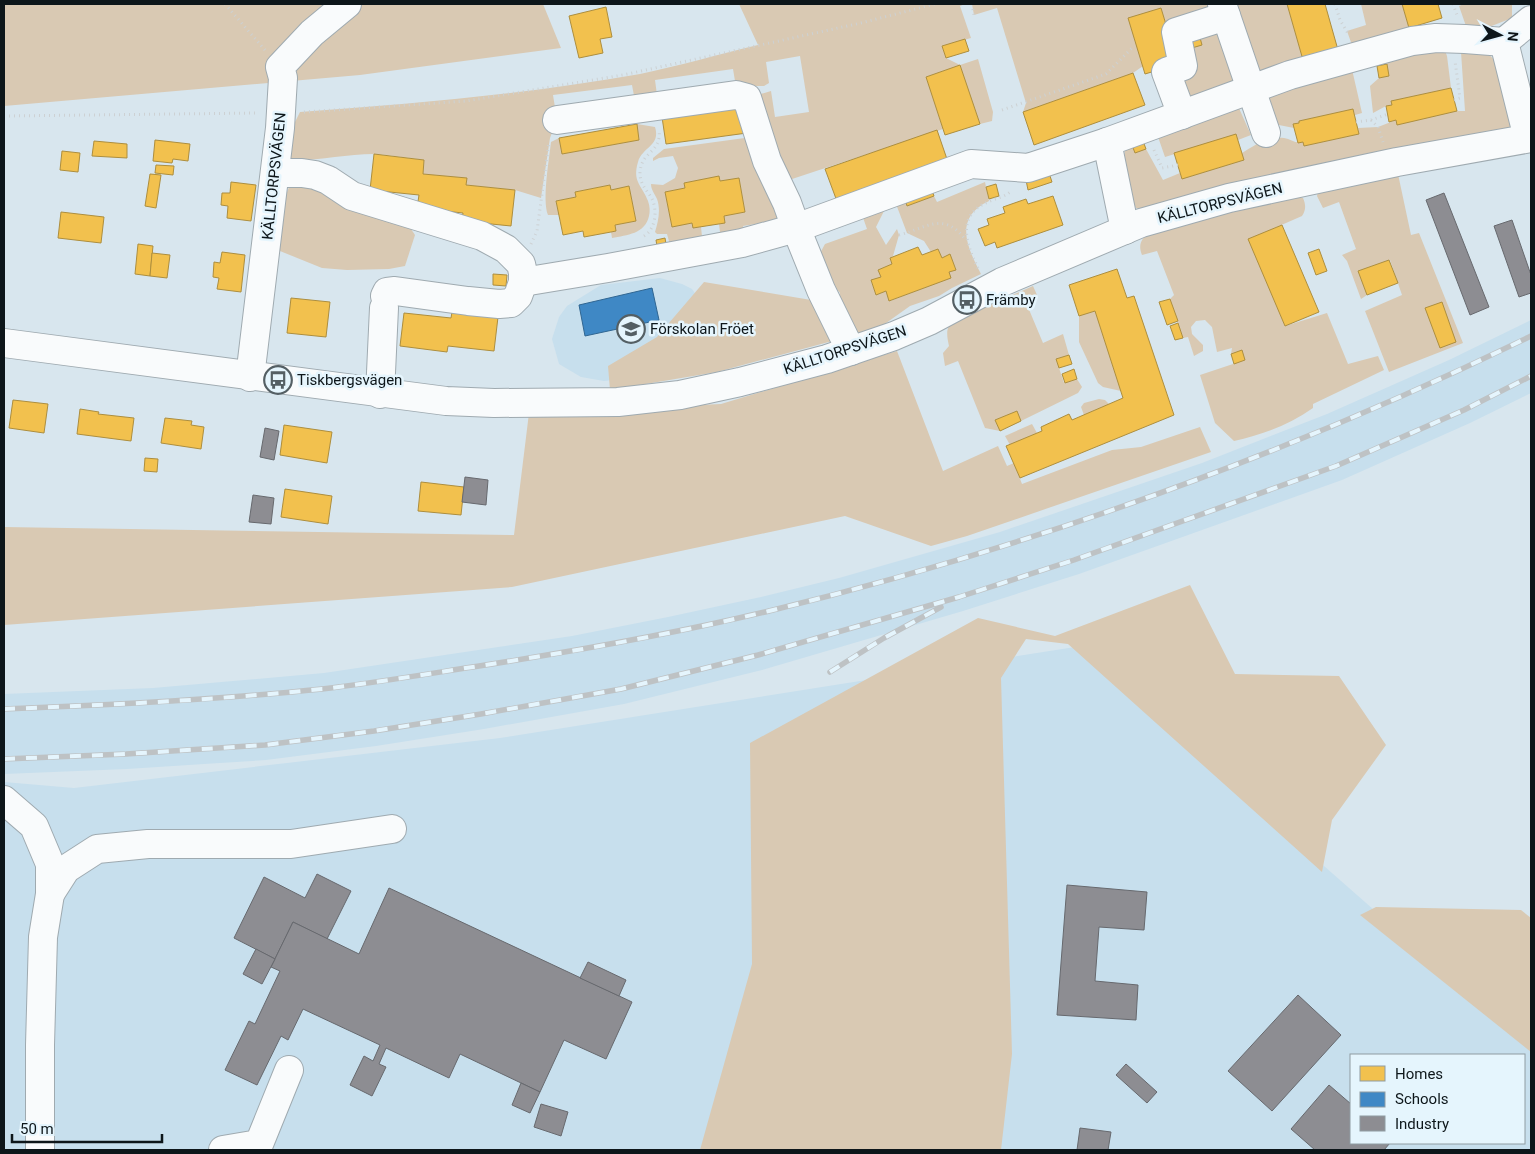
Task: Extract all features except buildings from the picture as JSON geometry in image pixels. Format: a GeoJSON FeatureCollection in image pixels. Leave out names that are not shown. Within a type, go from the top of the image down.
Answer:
{"type":"FeatureCollection","features":[{"type":"Feature","properties":{"kind":"street"},"geometry":{"type":"LineString","coordinates":[[280,67],[312,34],[347,4]]}},
{"type":"Feature","properties":{"kind":"street"},"geometry":{"type":"LineString","coordinates":[[1182,115],[1166,72],[1183,66],[1176,32],[1224,10],[1266,133]]}},
{"type":"Feature","properties":{"kind":"street"},"geometry":{"type":"LineString","coordinates":[[522,273],[608,268],[742,243],[796,228],[971,164],[1028,168],[1108,142],[1290,75],[1412,41],[1452,38],[1504,42],[1531,20]]}},
{"type":"Feature","properties":{"kind":"street"},"geometry":{"type":"LineString","coordinates":[[1504,42],[1530,138]]}},
{"type":"Feature","properties":{"kind":"street","name":"KÄLLTORPSVÄGEN"},"geometry":{"type":"LineString","coordinates":[[250,377],[281,113],[283,78],[280,67]]}},
{"type":"Feature","properties":{"kind":"street"},"geometry":{"type":"LineString","coordinates":[[557,120],[736,95],[747,98],[767,161],[788,203],[821,290],[852,351]]}},
{"type":"Feature","properties":{"kind":"street","name":"KÄLLTORPSVÄGEN"},"geometry":{"type":"LineString","coordinates":[[4,343],[250,377],[446,401],[494,403],[646,400],[740,382],[881,342],[918,326],[988,289],[1141,223],[1229,198],[1397,162],[1530,138]]}},
{"type":"Feature","properties":{"kind":"street"},"geometry":{"type":"LineString","coordinates":[[1108,142],[1125,230]]}},
{"type":"Feature","properties":{"kind":"street"},"geometry":{"type":"LineString","coordinates":[[275,173],[315,175],[328,180],[352,196],[482,236],[506,249],[522,273],[518,296],[511,303],[499,304],[394,291],[387,292],[384,302],[380,394]]}},
{"type":"Feature","properties":{"kind":"street"},"geometry":{"type":"LineString","coordinates":[[4,800],[34,826],[50,864],[50,894],[43,937],[40,1150]]}},
{"type":"Feature","properties":{"kind":"street"},"geometry":{"type":"LineString","coordinates":[[50,894],[66,869],[97,850],[148,844],[291,844],[392,829]]}},
{"type":"Feature","properties":{"kind":"street"},"geometry":{"type":"LineString","coordinates":[[223,1150],[259,1144],[289,1070]]}},
{"type":"Feature","properties":{"kind":"path"},"geometry":{"type":"LineString","coordinates":[[225,4],[280,67]]}},
{"type":"Feature","properties":{"kind":"path"},"geometry":{"type":"LineString","coordinates":[[4,116],[281,113],[466,100],[623,75],[861,23],[935,4]]}},
{"type":"Feature","properties":{"kind":"path"},"geometry":{"type":"LineString","coordinates":[[972,4],[974,15]]}},
{"type":"Feature","properties":{"kind":"path"},"geometry":{"type":"LineString","coordinates":[[1335,4],[1356,56]]}},
{"type":"Feature","properties":{"kind":"path"},"geometry":{"type":"LineString","coordinates":[[1452,38],[1460,98],[1454,100]]}},
{"type":"Feature","properties":{"kind":"path"},"geometry":{"type":"LineString","coordinates":[[1002,110],[1106,74],[1132,48]]}},
{"type":"Feature","properties":{"kind":"path"},"geometry":{"type":"LineString","coordinates":[[639,238],[648,233],[654,223],[653,202],[642,185],[640,173],[648,154],[660,141],[659,125],[654,106]]}},
{"type":"Feature","properties":{"kind":"path"},"geometry":{"type":"LineString","coordinates":[[1356,122],[1372,120],[1388,114]]}},
{"type":"Feature","properties":{"kind":"path"},"geometry":{"type":"LineString","coordinates":[[522,273],[537,231],[550,138],[557,120]]}},
{"type":"Feature","properties":{"kind":"path"},"geometry":{"type":"LineString","coordinates":[[1144,128],[1162,168],[1178,165]]}},
{"type":"Feature","properties":{"kind":"path"},"geometry":{"type":"LineString","coordinates":[[966,241],[968,223],[976,207],[1010,192],[1015,186],[1019,168]]}},
{"type":"Feature","properties":{"kind":"path"},"geometry":{"type":"LineString","coordinates":[[899,235],[935,222],[956,229],[966,241],[988,289]]}},
{"type":"Feature","properties":{"kind":"shaded area"},"geometry":{"type":"Polygon","coordinates":[[[4,4],[543,4],[561,48],[360,75],[4,106],[4,4]]]}},
{"type":"Feature","properties":{"kind":"shaded area"},"geometry":{"type":"Polygon","coordinates":[[[739,4],[965,4],[960,6],[971,38],[942,46],[946,58],[960,65],[926,77],[943,129],[777,184],[747,98],[771,91],[775,117],[809,112],[800,56],[766,62],[769,83],[764,86],[740,86],[735,81],[733,69],[655,80],[657,95],[635,101],[632,85],[553,95],[557,120],[550,138],[541,198],[515,190],[466,185],[466,178],[423,174],[424,160],[374,154],[290,160],[292,128],[300,112],[470,98],[598,81],[655,71],[758,45],[739,4]]]}},
{"type":"Feature","properties":{"kind":"shaded area"},"geometry":{"type":"Polygon","coordinates":[[[972,4],[1218,4],[1168,30],[1161,8],[1129,18],[1143,66],[1133,73],[1023,112],[1026,103],[997,8],[974,15],[972,4]]]}},
{"type":"Feature","properties":{"kind":"shaded area"},"geometry":{"type":"Polygon","coordinates":[[[1234,4],[1287,4],[1303,60],[1252,77],[1234,4]]]}},
{"type":"Feature","properties":{"kind":"shaded area"},"geometry":{"type":"Polygon","coordinates":[[[1361,4],[1402,4],[1409,28],[1353,48],[1347,31],[1366,25],[1361,4]]]}},
{"type":"Feature","properties":{"kind":"shaded area"},"geometry":{"type":"Polygon","coordinates":[[[1464,4],[1512,4],[1512,18],[1484,29],[1467,29],[1459,6],[1464,4]]]}},
{"type":"Feature","properties":{"kind":"shaded area"},"geometry":{"type":"Polygon","coordinates":[[[1224,27],[1243,80],[1186,105],[1173,72],[1185,50],[1199,34],[1224,27]]]}},
{"type":"Feature","properties":{"kind":"shaded area"},"geometry":{"type":"Polygon","coordinates":[[[1444,48],[1447,56],[1451,88],[1392,101],[1392,105],[1373,113],[1370,86],[1379,78],[1389,76],[1386,58],[1444,48]]]}},
{"type":"Feature","properties":{"kind":"shaded area"},"geometry":{"type":"Polygon","coordinates":[[[1461,52],[1484,52],[1495,61],[1505,78],[1519,112],[1511,129],[1342,159],[1231,184],[1146,210],[1136,208],[1129,195],[1125,180],[1124,157],[1125,149],[1132,145],[1135,153],[1146,149],[1163,180],[1180,173],[1182,179],[1244,160],[1242,153],[1272,138],[1284,138],[1295,142],[1303,142],[1304,146],[1359,134],[1358,128],[1378,127],[1396,120],[1397,124],[1457,111],[1465,111],[1461,52]]]}},
{"type":"Feature","properties":{"kind":"shaded area"},"geometry":{"type":"Polygon","coordinates":[[[978,59],[993,112],[992,121],[980,124],[960,65],[978,59]]]}},
{"type":"Feature","properties":{"kind":"shaded area"},"geometry":{"type":"Polygon","coordinates":[[[1351,65],[1362,113],[1355,115],[1353,109],[1299,121],[1294,128],[1269,123],[1260,96],[1351,65]]]}},
{"type":"Feature","properties":{"kind":"shaded area"},"geometry":{"type":"Polygon","coordinates":[[[1238,106],[1251,135],[1238,140],[1236,135],[1165,157],[1157,134],[1238,106]]]}},
{"type":"Feature","properties":{"kind":"shaded area"},"geometry":{"type":"Polygon","coordinates":[[[637,124],[655,127],[656,133],[653,142],[640,157],[636,169],[637,179],[649,203],[649,216],[644,227],[635,233],[612,238],[611,232],[616,231],[615,225],[636,221],[629,186],[611,190],[610,185],[575,192],[576,197],[556,201],[559,215],[548,215],[546,190],[551,142],[559,138],[562,154],[639,140],[637,124]]]}},
{"type":"Feature","properties":{"kind":"shaded area"},"geometry":{"type":"Polygon","coordinates":[[[752,137],[771,187],[779,223],[767,222],[743,226],[745,237],[721,240],[719,224],[725,222],[724,216],[745,212],[739,178],[720,181],[719,177],[684,183],[685,188],[665,192],[672,226],[692,223],[694,228],[701,227],[703,246],[672,252],[667,234],[657,234],[655,232],[659,207],[651,184],[663,185],[675,178],[678,168],[673,156],[653,161],[653,158],[664,149],[752,137]]]}},
{"type":"Feature","properties":{"kind":"shaded area"},"geometry":{"type":"Polygon","coordinates":[[[1398,174],[1411,235],[1419,233],[1463,343],[1389,372],[1365,311],[1402,295],[1390,260],[1358,271],[1367,295],[1361,299],[1347,261],[1342,255],[1356,249],[1339,202],[1323,208],[1317,196],[1318,192],[1398,174]]]}},
{"type":"Feature","properties":{"kind":"shaded area"},"geometry":{"type":"Polygon","coordinates":[[[300,180],[407,223],[415,235],[405,266],[389,269],[347,270],[322,268],[275,249],[284,199],[290,185],[300,180]]]}},
{"type":"Feature","properties":{"kind":"shaded area"},"geometry":{"type":"Polygon","coordinates":[[[985,182],[989,201],[978,208],[971,216],[967,224],[966,234],[971,254],[981,274],[939,296],[910,306],[865,338],[856,337],[836,310],[840,293],[828,279],[819,255],[825,244],[867,229],[860,209],[885,209],[876,227],[886,245],[897,229],[899,235],[893,256],[890,258],[892,264],[878,270],[881,277],[871,281],[876,295],[886,291],[890,301],[950,278],[949,272],[956,269],[950,255],[942,258],[938,249],[931,252],[924,241],[907,233],[896,204],[904,195],[907,206],[934,196],[937,202],[985,182]]]}},
{"type":"Feature","properties":{"kind":"shaded area"},"geometry":{"type":"Polygon","coordinates":[[[1294,195],[1303,198],[1305,210],[1302,216],[1249,239],[1285,326],[1327,313],[1348,364],[1378,356],[1384,370],[1313,404],[1313,408],[1285,424],[1255,436],[1234,441],[1215,423],[1200,375],[1245,360],[1242,351],[1231,354],[1232,348],[1217,352],[1212,327],[1205,320],[1196,321],[1191,327],[1192,334],[1203,345],[1203,351],[1194,356],[1188,337],[1183,338],[1170,299],[1174,295],[1157,251],[1142,255],[1140,247],[1146,235],[1153,231],[1294,195]]]}},
{"type":"Feature","properties":{"kind":"shaded area","name":"Förskolan Fröet"},"geometry":{"type":"Polygon","coordinates":[[[660,278],[692,289],[701,302],[649,376],[604,381],[581,377],[559,364],[552,339],[559,317],[567,306],[601,285],[660,278]]]}},
{"type":"Feature","properties":{"kind":"shaded area"},"geometry":{"type":"Polygon","coordinates":[[[704,282],[823,302],[836,340],[717,372],[610,390],[608,366],[657,337],[704,282]]]}},
{"type":"Feature","properties":{"kind":"shaded area"},"geometry":{"type":"Polygon","coordinates":[[[1033,286],[1037,295],[1025,300],[1043,343],[1063,334],[1069,355],[1056,359],[1064,383],[1077,379],[1082,387],[1078,393],[1021,421],[1017,411],[995,420],[1000,431],[985,428],[958,361],[945,366],[943,353],[949,346],[948,329],[953,321],[1033,286]]]}},
{"type":"Feature","properties":{"kind":"shaded area"},"geometry":{"type":"Polygon","coordinates":[[[1095,311],[1121,391],[1103,387],[1098,383],[1079,342],[1079,316],[1095,311]]]}},
{"type":"Feature","properties":{"kind":"shaded area"},"geometry":{"type":"Polygon","coordinates":[[[1531,320],[1531,393],[1470,423],[1342,480],[1079,574],[963,611],[762,670],[624,704],[484,729],[376,746],[266,760],[127,769],[4,774],[4,694],[153,688],[324,673],[572,636],[761,597],[839,578],[1000,532],[1202,463],[1327,414],[1449,360],[1531,320]]]}},
{"type":"Feature","properties":{"kind":"shaded area"},"geometry":{"type":"Polygon","coordinates":[[[897,351],[943,471],[998,446],[1007,466],[1014,463],[1022,484],[1112,450],[1141,447],[1200,427],[1211,452],[967,536],[931,546],[845,516],[512,587],[4,625],[4,527],[514,535],[529,413],[721,404],[897,351]]]}},
{"type":"Feature","properties":{"kind":"shaded area"},"geometry":{"type":"Polygon","coordinates":[[[1099,399],[1105,400],[1109,404],[1084,415],[1081,407],[1084,403],[1099,399]]]}},
{"type":"Feature","properties":{"kind":"shaded area"},"geometry":{"type":"Polygon","coordinates":[[[1032,424],[1037,433],[1010,445],[1005,436],[1032,424]]]}},
{"type":"Feature","properties":{"kind":"shaded area"},"geometry":{"type":"Polygon","coordinates":[[[1190,585],[1235,674],[1339,676],[1386,745],[1332,820],[1322,872],[1068,644],[1026,639],[1001,678],[1012,1054],[1001,1150],[700,1150],[752,964],[750,743],[978,618],[1055,636],[1190,585]]]}},
{"type":"Feature","properties":{"kind":"shaded area"},"geometry":{"type":"Polygon","coordinates":[[[1075,647],[1531,1048],[1531,1150],[4,1150],[4,782],[74,788],[500,738],[1075,647]]]}},
{"type":"Feature","properties":{"kind":"shaded area"},"geometry":{"type":"Polygon","coordinates":[[[1376,907],[1521,910],[1531,918],[1531,1052],[1360,915],[1376,907]]]}},
{"type":"Feature","properties":{"kind":"railway"},"geometry":{"type":"LineString","coordinates":[[4,709],[203,699],[342,687],[588,648],[661,635],[769,611],[965,558],[1157,494],[1346,420],[1531,336]]}},
{"type":"Feature","properties":{"kind":"railway"},"geometry":{"type":"LineString","coordinates":[[4,759],[126,754],[265,745],[374,731],[621,689],[758,655],[959,597],[1074,560],[1336,466],[1464,410],[1531,376]]}},
{"type":"Feature","properties":{"kind":"railway"},"geometry":{"type":"LineString","coordinates":[[830,672],[884,638],[941,607]]}},
{"type":"Feature","properties":{"kind":"place","name":"Främby"},"geometry":{"type":"Point","coordinates":[967,300]}},
{"type":"Feature","properties":{"kind":"place","name":"Förskolan Fröet"},"geometry":{"type":"Point","coordinates":[631,329]}},
{"type":"Feature","properties":{"kind":"place","name":"Tiskbergsvägen"},"geometry":{"type":"Point","coordinates":[278,380]}}]}
